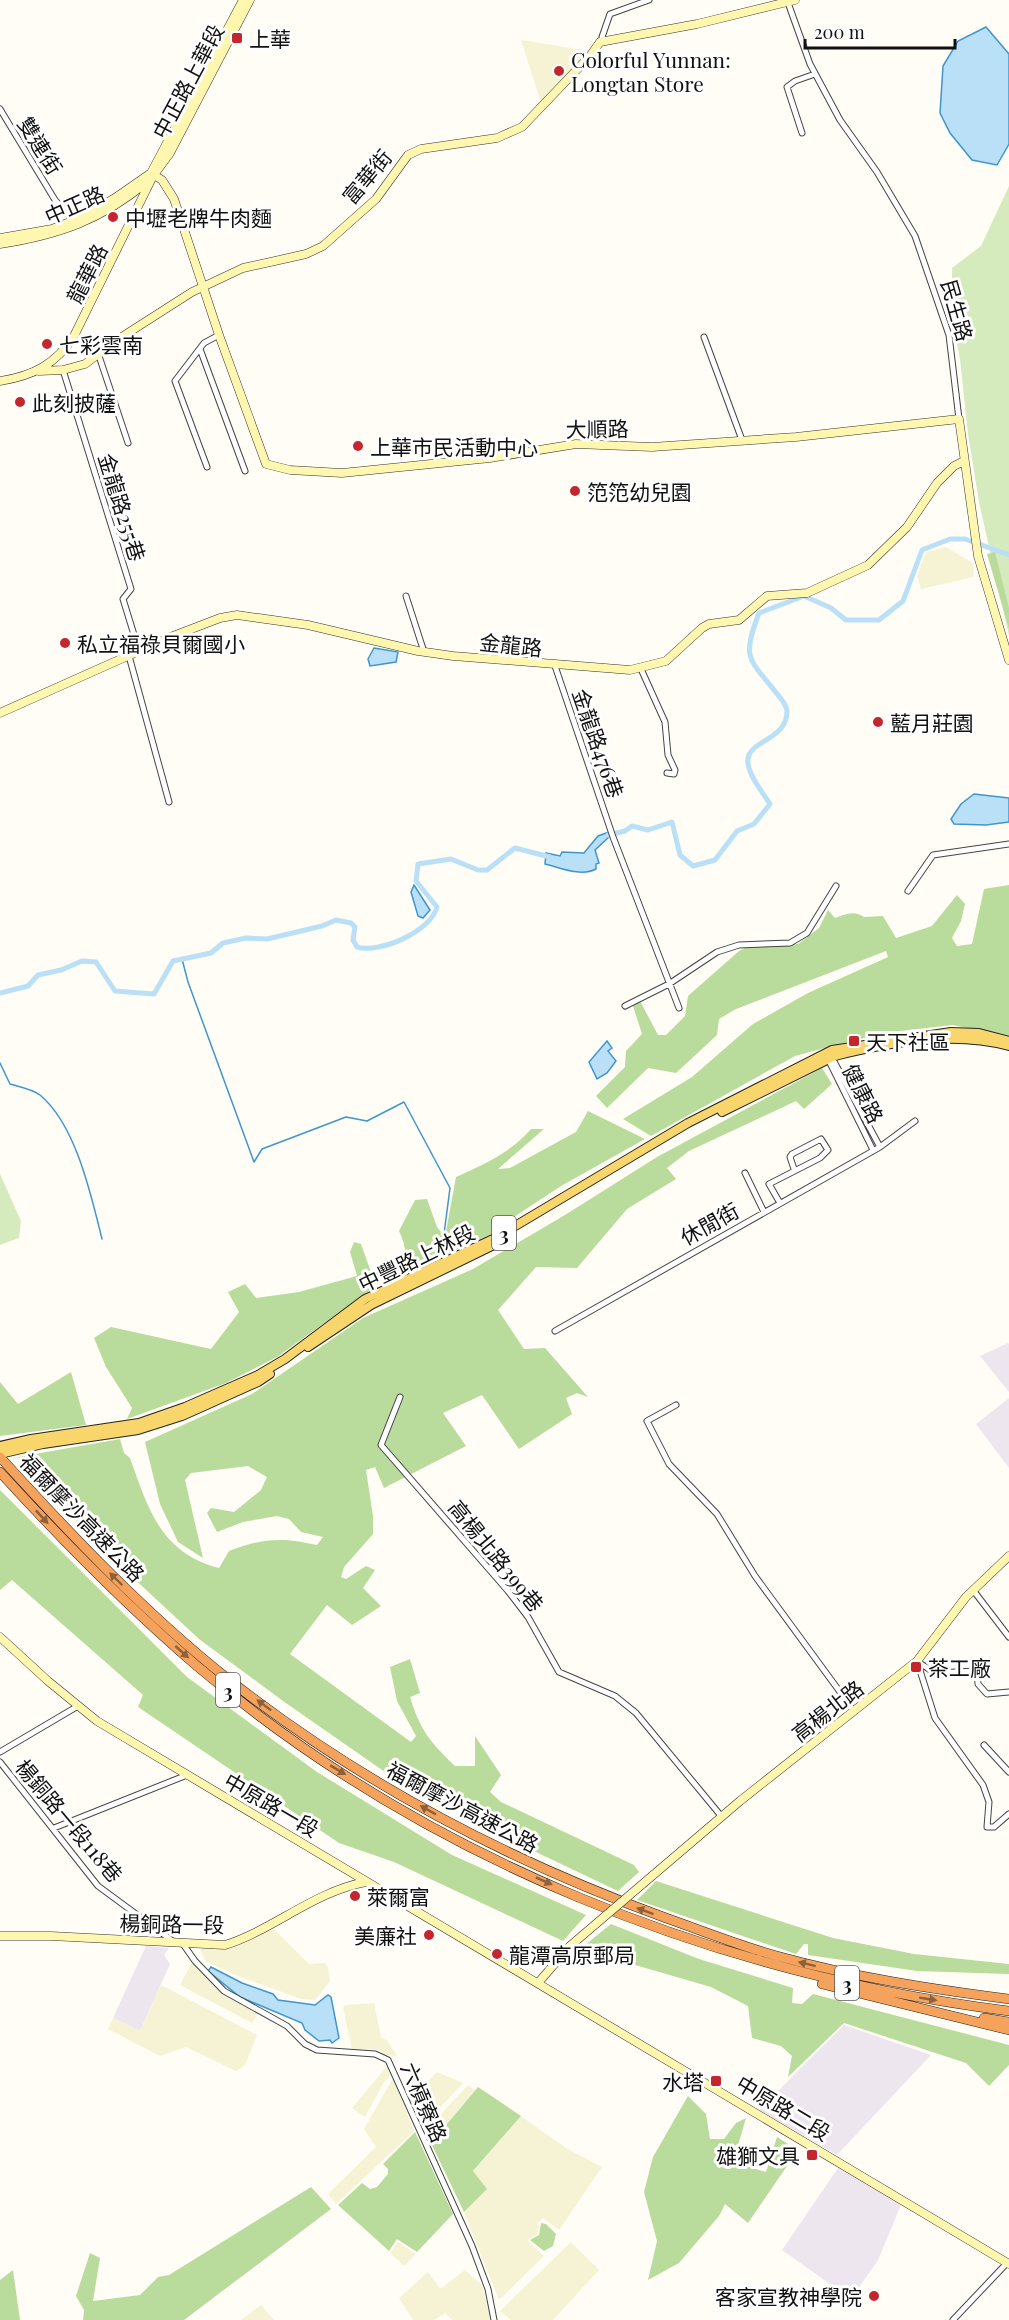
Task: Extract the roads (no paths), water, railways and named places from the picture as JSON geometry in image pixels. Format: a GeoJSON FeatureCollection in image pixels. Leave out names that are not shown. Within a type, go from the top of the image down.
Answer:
{"type":"FeatureCollection","features":[{"type":"Feature","properties":{"kind":"highway","name":"福爾摩沙高速公路"},"geometry":{"type":"LineString","coordinates":[[0,1456],[118,1581],[228,1678],[304,1736],[479,1839],[596,1893],[775,1956],[898,1984],[1009,1998]]}},
{"type":"Feature","properties":{"kind":"highway","name":"福爾摩沙高速公路"},"geometry":{"type":"LineString","coordinates":[[1,1473],[125,1600],[198,1667],[327,1763],[416,1817],[491,1857],[596,1905],[739,1956],[880,1990],[1009,2011]]}},
{"type":"Feature","properties":{"kind":"highway"},"geometry":{"type":"LineString","coordinates":[[739,1956],[825,1984],[1009,2030]]}},
{"type":"Feature","properties":{"kind":"highway"},"geometry":{"type":"LineString","coordinates":[[940,2012],[1009,2022]]}},
{"type":"Feature","properties":{"kind":"main road","name":"中豐路上林段"},"geometry":{"type":"LineString","coordinates":[[0,1446],[31,1439],[139,1424],[258,1375],[285,1359],[365,1299],[495,1238],[688,1123],[829,1056],[924,1037],[965,1032],[1009,1041]]}},
{"type":"Feature","properties":{"kind":"main road","name":"中豐路上林段"},"geometry":{"type":"LineString","coordinates":[[924,1037],[979,1039],[1009,1046]]}},
{"type":"Feature","properties":{"kind":"main road","name":"中豐路上林段"},"geometry":{"type":"LineString","coordinates":[[0,1456],[43,1444],[138,1430],[182,1416],[250,1386],[371,1305],[477,1255],[693,1126],[829,1056]]}},
{"type":"Feature","properties":{"kind":"street","name":"中正路上華段"},"geometry":{"type":"LineString","coordinates":[[152,175],[243,0]]}},
{"type":"Feature","properties":{"kind":"street","name":"中正路上華段"},"geometry":{"type":"LineString","coordinates":[[152,175],[170,153],[250,0]]}},
{"type":"Feature","properties":{"kind":"street"},"geometry":{"type":"LineString","coordinates":[[649,0],[610,14],[603,30],[603,41],[697,24],[790,1]]}},
{"type":"Feature","properties":{"kind":"street","name":"民生路"},"geometry":{"type":"LineString","coordinates":[[790,1],[815,74],[850,136],[877,172],[915,236],[949,335],[978,556],[1009,660]]}},
{"type":"Feature","properties":{"kind":"street","name":"富華街"},"geometry":{"type":"LineString","coordinates":[[39,371],[63,370],[86,364],[117,340],[204,287],[243,268],[306,254],[323,246],[376,199],[405,157],[412,152],[496,138],[522,127],[603,41]]}},
{"type":"Feature","properties":{"kind":"street"},"geometry":{"type":"LineString","coordinates":[[802,133],[787,87],[795,81],[815,74]]}},
{"type":"Feature","properties":{"kind":"street","name":"雙連街"},"geometry":{"type":"LineString","coordinates":[[0,109],[56,200],[76,223]]}},
{"type":"Feature","properties":{"kind":"street","name":"中正路"},"geometry":{"type":"LineString","coordinates":[[0,244],[45,237],[76,223],[152,175]]}},
{"type":"Feature","properties":{"kind":"street","name":"大順路"},"geometry":{"type":"LineString","coordinates":[[152,175],[162,180],[174,199],[219,335],[266,464],[290,470],[342,473],[490,458],[576,444],[652,447],[959,419]]}},
{"type":"Feature","properties":{"kind":"street","name":"龍華路"},"geometry":{"type":"LineString","coordinates":[[0,381],[39,371],[58,357],[74,336],[152,175]]}},
{"type":"Feature","properties":{"kind":"street","name":"中正路"},"geometry":{"type":"LineString","coordinates":[[0,237],[76,223]]}},
{"type":"Feature","properties":{"kind":"street"},"geometry":{"type":"LineString","coordinates":[[207,467],[176,381],[200,349],[219,335]]}},
{"type":"Feature","properties":{"kind":"street"},"geometry":{"type":"LineString","coordinates":[[704,337],[742,440]]}},
{"type":"Feature","properties":{"kind":"street"},"geometry":{"type":"LineString","coordinates":[[200,349],[245,471]]}},
{"type":"Feature","properties":{"kind":"street"},"geometry":{"type":"LineString","coordinates":[[99,356],[128,443]]}},
{"type":"Feature","properties":{"kind":"street","name":"金龍路255巷"},"geometry":{"type":"LineString","coordinates":[[63,370],[131,589],[123,599],[139,651]]}},
{"type":"Feature","properties":{"kind":"street","name":"金龍路"},"geometry":{"type":"LineString","coordinates":[[0,713],[139,651],[220,618],[237,615],[308,625],[424,651],[555,666],[641,669],[666,661],[709,624],[739,620],[767,596],[807,593],[868,566],[907,527],[937,483],[954,466],[964,461]]}},
{"type":"Feature","properties":{"kind":"street"},"geometry":{"type":"LineString","coordinates":[[406,596],[424,651]]}},
{"type":"Feature","properties":{"kind":"street"},"geometry":{"type":"LineString","coordinates":[[129,656],[169,802]]}},
{"type":"Feature","properties":{"kind":"street","name":"金龍路476巷"},"geometry":{"type":"LineString","coordinates":[[555,666],[612,834],[659,962],[679,1008]]}},
{"type":"Feature","properties":{"kind":"street"},"geometry":{"type":"LineString","coordinates":[[641,669],[667,726],[668,755],[675,770],[674,774],[667,773]]}},
{"type":"Feature","properties":{"kind":"street"},"geometry":{"type":"LineString","coordinates":[[908,891],[933,855],[1009,844]]}},
{"type":"Feature","properties":{"kind":"street"},"geometry":{"type":"LineString","coordinates":[[625,1006],[669,984],[717,952],[739,945],[790,943],[799,938],[807,933],[819,918],[836,886]]}},
{"type":"Feature","properties":{"kind":"street","name":"健康路"},"geometry":{"type":"LineString","coordinates":[[829,1056],[880,1147]]}},
{"type":"Feature","properties":{"kind":"street","name":"健康路"},"geometry":{"type":"LineString","coordinates":[[829,1056],[873,1150]]}},
{"type":"Feature","properties":{"kind":"street","name":"休閒街"},"geometry":{"type":"LineString","coordinates":[[555,1331],[880,1147],[915,1121]]}},
{"type":"Feature","properties":{"kind":"street"},"geometry":{"type":"LineString","coordinates":[[780,1203],[769,1184],[794,1169],[820,1158],[828,1150],[821,1139],[792,1154],[790,1157],[794,1169]]}},
{"type":"Feature","properties":{"kind":"street"},"geometry":{"type":"LineString","coordinates":[[745,1173],[764,1212]]}},
{"type":"Feature","properties":{"kind":"street","name":"高楊北路399巷"},"geometry":{"type":"LineString","coordinates":[[400,1396],[381,1445],[508,1591],[528,1617],[559,1672],[615,1696],[636,1713],[722,1817]]}},
{"type":"Feature","properties":{"kind":"street"},"geometry":{"type":"LineString","coordinates":[[676,1406],[647,1421],[669,1464],[717,1514],[755,1576],[854,1711]]}},
{"type":"Feature","properties":{"kind":"street","name":"高楊北路"},"geometry":{"type":"LineString","coordinates":[[538,1983],[570,1946],[652,1876],[917,1661],[973,1590],[1009,1556]]}},
{"type":"Feature","properties":{"kind":"street"},"geometry":{"type":"LineString","coordinates":[[973,1590],[1009,1637]]}},
{"type":"Feature","properties":{"kind":"street","name":"中原路一段"},"geometry":{"type":"LineString","coordinates":[[0,1637],[97,1721],[538,1983]]}},
{"type":"Feature","properties":{"kind":"street"},"geometry":{"type":"LineString","coordinates":[[917,1661],[935,1673],[977,1671],[978,1684],[987,1694],[1009,1692]]}},
{"type":"Feature","properties":{"kind":"street"},"geometry":{"type":"LineString","coordinates":[[917,1661],[935,1718],[983,1785],[988,1802],[987,1827],[994,1827],[1009,1814]]}},
{"type":"Feature","properties":{"kind":"street"},"geometry":{"type":"LineString","coordinates":[[0,1752],[78,1706]]}},
{"type":"Feature","properties":{"kind":"street"},"geometry":{"type":"LineString","coordinates":[[984,1745],[1009,1772]]}},
{"type":"Feature","properties":{"kind":"street","name":"楊銅路一段118巷"},"geometry":{"type":"LineString","coordinates":[[0,1762],[98,1886],[178,1943]]}},
{"type":"Feature","properties":{"kind":"street"},"geometry":{"type":"LineString","coordinates":[[54,1828],[187,1775]]}},
{"type":"Feature","properties":{"kind":"street","name":"楊銅路一段"},"geometry":{"type":"LineString","coordinates":[[0,1936],[51,1936],[216,1946],[246,1939],[340,1889],[366,1881]]}},
{"type":"Feature","properties":{"kind":"street","name":"六槓寮路"},"geometry":{"type":"LineString","coordinates":[[178,1943],[224,1991],[287,2026],[305,2044],[317,2050],[375,2054],[388,2060],[472,2246],[488,2289],[494,2320]]}},
{"type":"Feature","properties":{"kind":"street","name":"中原路二段"},"geometry":{"type":"LineString","coordinates":[[538,1983],[1008,2263]]}},
{"type":"Feature","properties":{"kind":"street"},"geometry":{"type":"LineString","coordinates":[[953,2320],[1008,2263]]}},
{"type":"Feature","properties":{"kind":"water"},"geometry":{"type":"Polygon","coordinates":[[[986,27],[1009,54],[1009,144],[997,165],[972,160],[950,133],[940,113],[943,66],[958,41],[986,27]]]}},
{"type":"Feature","properties":{"kind":"water"},"geometry":{"type":"Polygon","coordinates":[[[374,648],[398,652],[396,662],[370,666],[368,659],[374,648]]]}},
{"type":"Feature","properties":{"kind":"water"},"geometry":{"type":"Polygon","coordinates":[[[974,794],[1009,798],[1009,822],[986,825],[954,824],[951,819],[961,804],[974,794]]]}},
{"type":"Feature","properties":{"kind":"water"},"geometry":{"type":"Polygon","coordinates":[[[609,832],[610,836],[595,850],[599,863],[596,864],[596,869],[577,872],[545,864],[546,853],[560,856],[562,852],[584,853],[598,836],[609,832]]]}},
{"type":"Feature","properties":{"kind":"water"},"geometry":{"type":"Polygon","coordinates":[[[414,885],[430,910],[423,918],[418,916],[411,892],[414,885]]]}},
{"type":"Feature","properties":{"kind":"water"},"geometry":{"type":"Polygon","coordinates":[[[607,1041],[612,1048],[608,1051],[616,1061],[607,1073],[597,1079],[589,1062],[607,1041]]]}},
{"type":"Feature","properties":{"kind":"water"},"geometry":{"type":"Polygon","coordinates":[[[211,1967],[242,1983],[273,1994],[278,2000],[315,2005],[328,1995],[331,1997],[339,2038],[332,2043],[330,2040],[319,2041],[305,2030],[302,2023],[240,1997],[208,1971],[211,1967]]]}},
{"type":"Feature","properties":{"kind":"waterway"},"geometry":{"type":"LineString","coordinates":[[608,835],[625,831],[632,826],[648,830],[672,822],[680,855],[693,866],[715,860],[737,831],[754,824],[770,804],[752,776],[748,759],[755,748],[781,728],[787,711],[784,702],[760,673],[751,658],[750,640],[759,613],[804,596],[831,608],[846,620],[879,620],[903,601],[922,550],[950,539],[965,539],[1009,555]]}},
{"type":"Feature","properties":{"kind":"waterway"},"geometry":{"type":"LineString","coordinates":[[0,993],[28,986],[38,975],[61,970],[82,961],[96,962],[115,991],[154,994],[173,961],[211,953],[223,943],[246,938],[267,939],[322,926],[336,920],[351,923],[355,927],[353,940],[357,947],[367,948],[391,944],[415,932],[425,924],[433,916],[437,907],[416,881],[418,864],[451,859],[478,870],[487,870],[515,848],[550,857]]}},
{"type":"Feature","properties":{"kind":"waterway"},"geometry":{"type":"LineString","coordinates":[[182,959],[188,982],[254,1162],[262,1149],[346,1117],[367,1121],[404,1102],[450,1188],[444,1234]]}},
{"type":"Feature","properties":{"kind":"waterway"},"geometry":{"type":"LineString","coordinates":[[0,1063],[10,1084],[40,1095],[53,1108],[63,1124],[80,1162],[102,1239]]}},
{"type":"Feature","properties":{"kind":"place","name":"上華"},"geometry":{"type":"Point","coordinates":[237,38]}},
{"type":"Feature","properties":{"kind":"place","name":"Colorful Yunnan: Longtan Store"},"geometry":{"type":"Point","coordinates":[559,71]}},
{"type":"Feature","properties":{"kind":"place","name":"中壢老牌牛肉麵"},"geometry":{"type":"Point","coordinates":[113,217]}},
{"type":"Feature","properties":{"kind":"place","name":"七彩雲南"},"geometry":{"type":"Point","coordinates":[47,344]}},
{"type":"Feature","properties":{"kind":"place","name":"此刻披薩"},"geometry":{"type":"Point","coordinates":[20,402]}},
{"type":"Feature","properties":{"kind":"place","name":"上華市民活動中心"},"geometry":{"type":"Point","coordinates":[358,446]}},
{"type":"Feature","properties":{"kind":"place","name":"笵笵幼兒園"},"geometry":{"type":"Point","coordinates":[575,491]}},
{"type":"Feature","properties":{"kind":"place","name":"私立福祿貝爾國小"},"geometry":{"type":"Point","coordinates":[65,643]}},
{"type":"Feature","properties":{"kind":"place","name":"藍月莊園"},"geometry":{"type":"Point","coordinates":[878,722]}},
{"type":"Feature","properties":{"kind":"place","name":"天下社區"},"geometry":{"type":"Point","coordinates":[854,1041]}},
{"type":"Feature","properties":{"kind":"place","name":"茶工廠"},"geometry":{"type":"Point","coordinates":[916,1667]}},
{"type":"Feature","properties":{"kind":"place","name":"萊爾富"},"geometry":{"type":"Point","coordinates":[355,1896]}},
{"type":"Feature","properties":{"kind":"place","name":"美廉社"},"geometry":{"type":"Point","coordinates":[429,1935]}},
{"type":"Feature","properties":{"kind":"place","name":"龍潭高原郵局"},"geometry":{"type":"Point","coordinates":[497,1954]}},
{"type":"Feature","properties":{"kind":"place","name":"水塔"},"geometry":{"type":"Point","coordinates":[716,2081]}},
{"type":"Feature","properties":{"kind":"place","name":"雄獅文具"},"geometry":{"type":"Point","coordinates":[812,2155]}},
{"type":"Feature","properties":{"kind":"place","name":"客家宣教神學院"},"geometry":{"type":"Point","coordinates":[874,2296]}}]}
